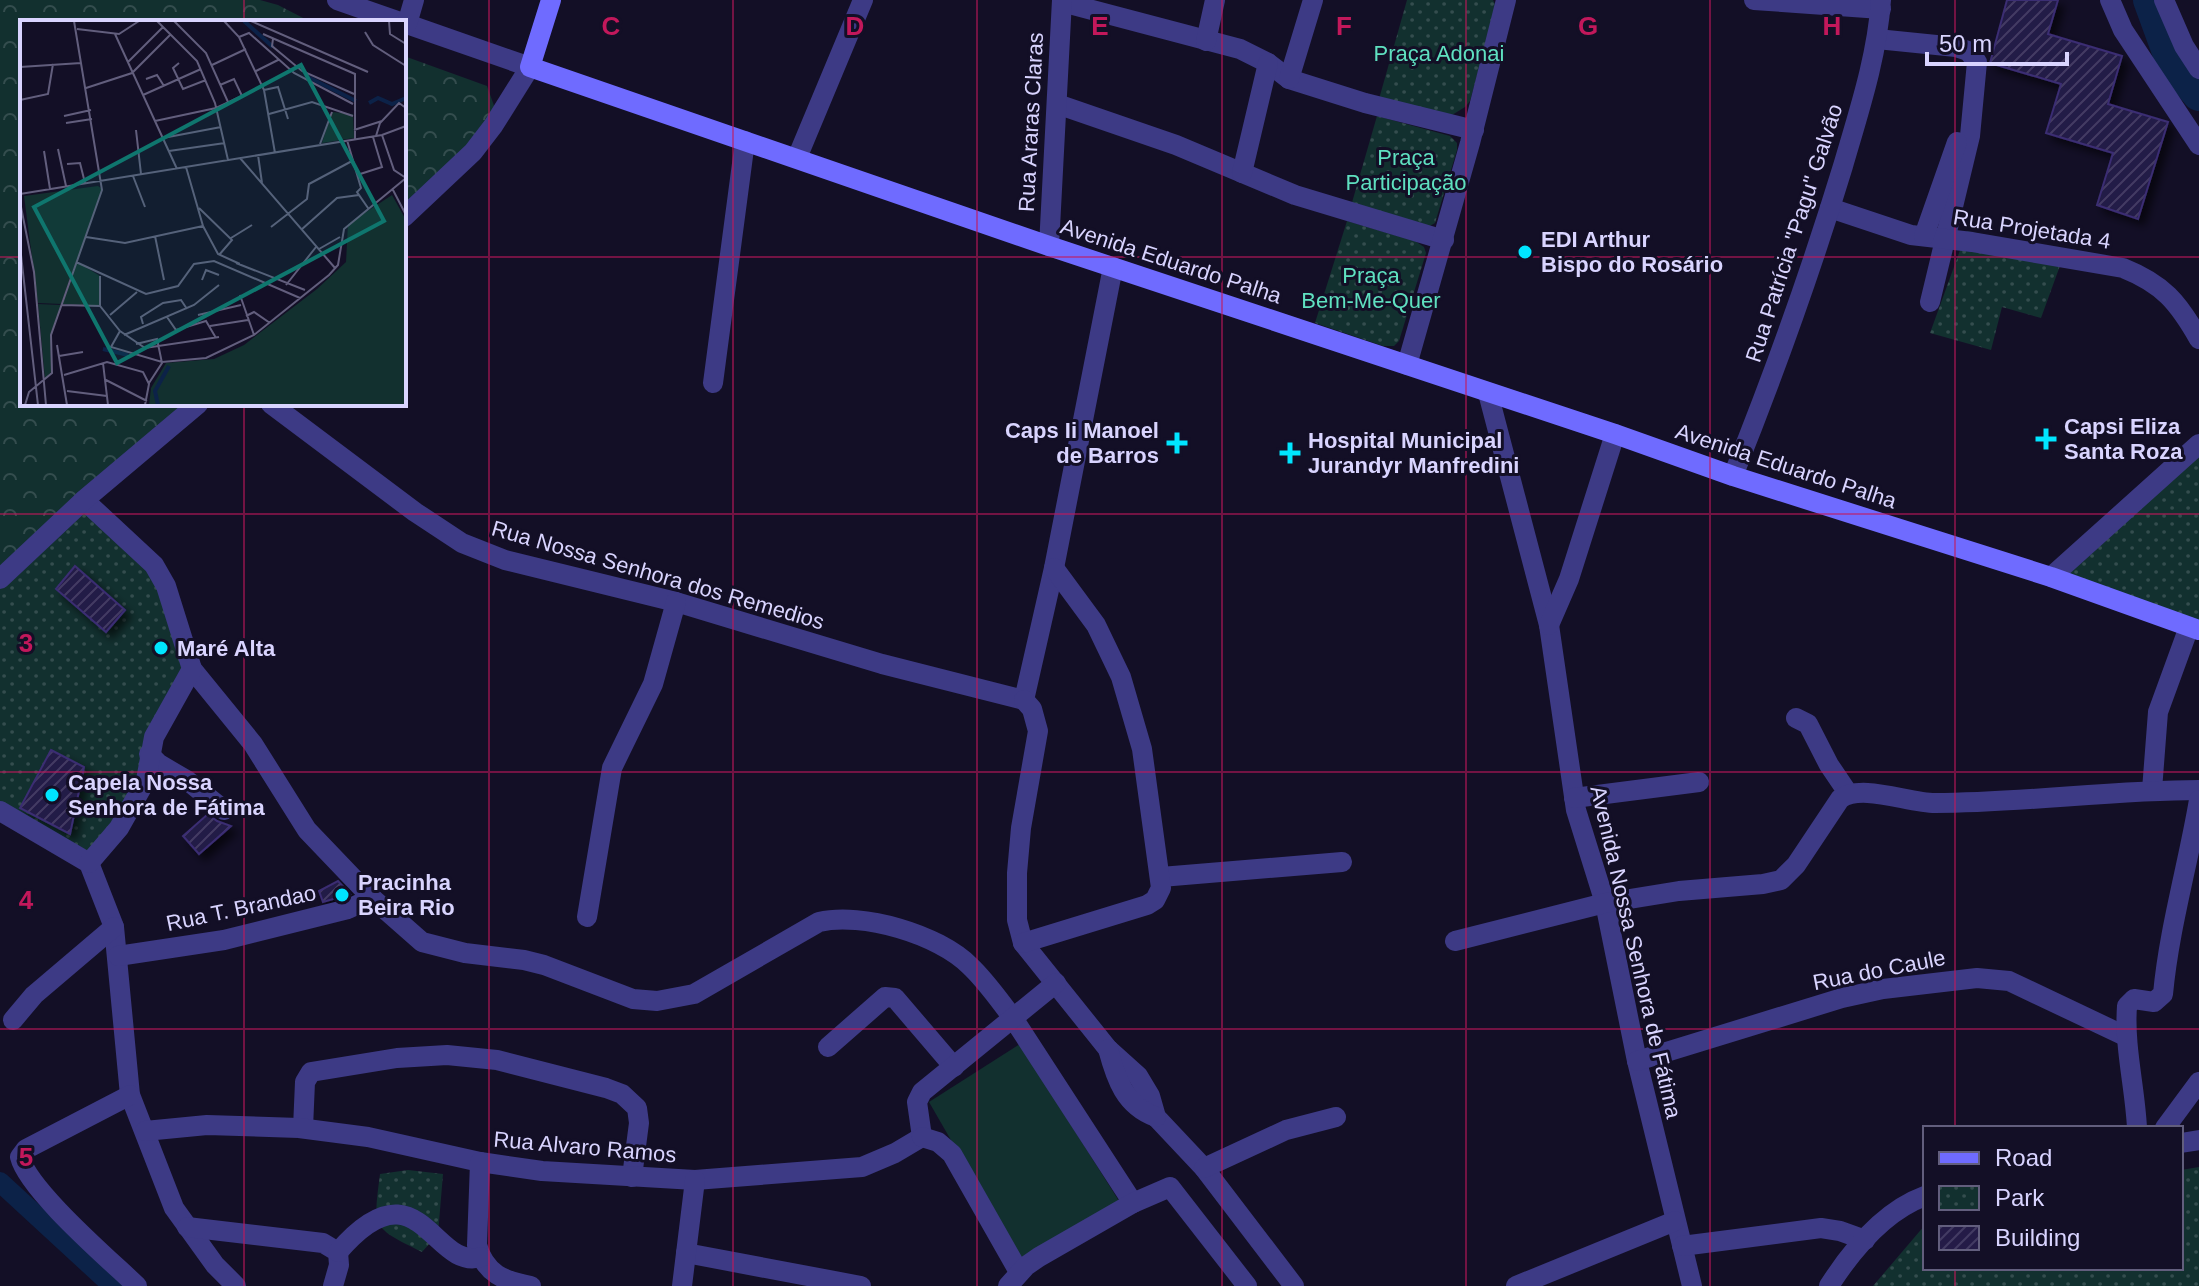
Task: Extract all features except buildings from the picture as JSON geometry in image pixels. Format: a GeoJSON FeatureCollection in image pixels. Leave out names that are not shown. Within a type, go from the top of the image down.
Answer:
{"type":"FeatureCollection","features":[{"type":"Feature","properties":{"kind":"street","name":"Avenida Eduardo Palha"},"geometry":{"type":"LineString","coordinates":[[337,0],[395,20]]}},
{"type":"Feature","properties":{"kind":"street"},"geometry":{"type":"LineString","coordinates":[[405,20],[414,0]]}},
{"type":"Feature","properties":{"kind":"street"},"geometry":{"type":"LineString","coordinates":[[406,215],[458,169],[493,126],[530,67],[551,0]]}},
{"type":"Feature","properties":{"kind":"street"},"geometry":{"type":"LineString","coordinates":[[797,158],[863,0]]}},
{"type":"Feature","properties":{"kind":"street"},"geometry":{"type":"LineString","coordinates":[[1206,41],[1215,0]]}},
{"type":"Feature","properties":{"kind":"street"},"geometry":{"type":"LineString","coordinates":[[1289,79],[1313,0]]}},
{"type":"Feature","properties":{"kind":"street"},"geometry":{"type":"LineString","coordinates":[[1407,365],[1474,130],[1506,0]]}},
{"type":"Feature","properties":{"kind":"street"},"geometry":{"type":"LineString","coordinates":[[1754,0],[1881,5]]}},
{"type":"Feature","properties":{"kind":"street"},"geometry":{"type":"LineString","coordinates":[[2110,0],[2144,65],[2199,145]]}},
{"type":"Feature","properties":{"kind":"street"},"geometry":{"type":"LineString","coordinates":[[2164,0],[2184,46],[2199,69]]}},
{"type":"Feature","properties":{"kind":"street"},"geometry":{"type":"LineString","coordinates":[[1062,1],[1240,49],[1268,63],[1289,79],[1365,103],[1474,130]]}},
{"type":"Feature","properties":{"kind":"street","name":"Rua Araras Claras"},"geometry":{"type":"LineString","coordinates":[[1049,246],[1062,1]]}},
{"type":"Feature","properties":{"kind":"street","name":"Rua Patrícia \"Pagu\" Galvão"},"geometry":{"type":"LineString","coordinates":[[1733,476],[1776,366],[1830,208],[1867,84],[1881,5]]}},
{"type":"Feature","properties":{"kind":"street","name":"Avenida Eduardo Palha"},"geometry":{"type":"LineString","coordinates":[[406,24],[1049,246],[1733,476],[2051,577],[2194,629]]}},
{"type":"Feature","properties":{"kind":"street"},"geometry":{"type":"LineString","coordinates":[[1877,39],[1956,47],[1968,51],[1977,62],[1971,128],[1934,238],[1930,302]]}},
{"type":"Feature","properties":{"kind":"street"},"geometry":{"type":"LineString","coordinates":[[1242,173],[1268,63]]}},
{"type":"Feature","properties":{"kind":"street"},"geometry":{"type":"LineString","coordinates":[[1057,104],[1176,145],[1295,195],[1444,240]]}},
{"type":"Feature","properties":{"kind":"street"},"geometry":{"type":"LineString","coordinates":[[713,383],[745,141]]}},
{"type":"Feature","properties":{"kind":"street","name":"Rua Projetada 4"},"geometry":{"type":"LineString","coordinates":[[1830,208],[1876,225],[1934,238],[2123,268],[2147,277],[2174,299],[2199,339]]}},
{"type":"Feature","properties":{"kind":"street"},"geometry":{"type":"LineString","coordinates":[[1113,267],[1054,568],[1024,700],[1032,709],[1038,731],[1021,828],[1017,920],[1023,943],[1108,1049],[1117,1079],[1132,1104],[1156,1117],[1204,1168],[1294,1286]]}},
{"type":"Feature","properties":{"kind":"street","name":"Avenida Nossa Senhora de Fátima"},"geometry":{"type":"LineString","coordinates":[[1488,393],[1549,625],[1574,798],[1605,903],[1637,1061],[1692,1286]]}},
{"type":"Feature","properties":{"kind":"street"},"geometry":{"type":"LineString","coordinates":[[0,579],[84,500],[196,406]]}},
{"type":"Feature","properties":{"kind":"street","name":"Rua Nossa Senhora dos Remedios"},"geometry":{"type":"LineString","coordinates":[[274,406],[415,512],[462,543],[505,560],[676,602],[882,664],[1024,700]]}},
{"type":"Feature","properties":{"kind":"street"},"geometry":{"type":"LineString","coordinates":[[1549,625],[1569,579],[1615,434]]}},
{"type":"Feature","properties":{"kind":"street"},"geometry":{"type":"LineString","coordinates":[[2051,577],[2199,444]]}},
{"type":"Feature","properties":{"kind":"street"},"geometry":{"type":"LineString","coordinates":[[84,500],[154,565],[166,586],[192,669],[269,765],[307,830],[410,933],[430,945],[524,960],[633,999],[657,1001],[694,994],[819,922],[858,920],[895,928],[934,942],[968,964],[1013,1018],[1133,1203]]}},
{"type":"Feature","properties":{"kind":"street"},"geometry":{"type":"LineString","coordinates":[[1023,943],[1147,905],[1159,895],[1161,877],[1144,761],[1121,677],[1096,625],[1054,568]]}},
{"type":"Feature","properties":{"kind":"street"},"geometry":{"type":"LineString","coordinates":[[587,917],[612,768],[653,684],[676,602]]}},
{"type":"Feature","properties":{"kind":"street"},"geometry":{"type":"LineString","coordinates":[[2152,790],[2158,712],[2194,629]]}},
{"type":"Feature","properties":{"kind":"street"},"geometry":{"type":"LineString","coordinates":[[89,863],[119,828],[146,780],[154,737],[192,669]]}},
{"type":"Feature","properties":{"kind":"street"},"geometry":{"type":"LineString","coordinates":[[1796,718],[1808,724],[1848,793]]}},
{"type":"Feature","properties":{"kind":"street"},"geometry":{"type":"LineString","coordinates":[[149,754],[224,810]]}},
{"type":"Feature","properties":{"kind":"street"},"geometry":{"type":"LineString","coordinates":[[1574,798],[1699,782]]}},
{"type":"Feature","properties":{"kind":"street"},"geometry":{"type":"LineString","coordinates":[[1455,941],[1605,903],[1781,880],[1796,865],[1840,799],[1848,793],[1866,792],[1933,803],[2199,790]]}},
{"type":"Feature","properties":{"kind":"street"},"geometry":{"type":"LineString","coordinates":[[2137,1126],[2125,1036],[2129,1001],[2154,1002],[2163,994],[2167,950],[2190,902],[2199,800]]}},
{"type":"Feature","properties":{"kind":"street"},"geometry":{"type":"LineString","coordinates":[[0,811],[89,863],[114,927],[130,1095],[165,1190],[215,1265],[236,1286]]}},
{"type":"Feature","properties":{"kind":"street"},"geometry":{"type":"LineString","coordinates":[[1161,877],[1342,862]]}},
{"type":"Feature","properties":{"kind":"street","name":"Rua T. Brandao"},"geometry":{"type":"LineString","coordinates":[[118,956],[224,940],[348,909],[372,898]]}},
{"type":"Feature","properties":{"kind":"street"},"geometry":{"type":"LineString","coordinates":[[13,1020],[34,995],[114,927]]}},
{"type":"Feature","properties":{"kind":"street","name":"Rua do Caule"},"geometry":{"type":"LineString","coordinates":[[1637,1061],[1842,998],[1883,989],[1977,978],[2009,981],[2125,1036]]}},
{"type":"Feature","properties":{"kind":"street"},"geometry":{"type":"LineString","coordinates":[[1056,983],[919,1097],[922,1137],[938,1142],[952,1154],[1014,1279],[1039,1257],[1133,1203],[1170,1187],[1247,1286]]}},
{"type":"Feature","properties":{"kind":"street"},"geometry":{"type":"LineString","coordinates":[[828,1047],[885,997],[890,996],[954,1067]]}},
{"type":"Feature","properties":{"kind":"street"},"geometry":{"type":"LineString","coordinates":[[303,1128],[305,1082],[311,1072],[397,1058],[447,1055],[497,1060],[606,1088],[630,1099],[637,1108],[639,1123],[632,1177]]}},
{"type":"Feature","properties":{"kind":"street"},"geometry":{"type":"LineString","coordinates":[[2166,1126],[2199,1082]]}},
{"type":"Feature","properties":{"kind":"street"},"geometry":{"type":"LineString","coordinates":[[130,1095],[22,1151],[20,1161],[54,1206],[137,1286]]}},
{"type":"Feature","properties":{"kind":"street"},"geometry":{"type":"LineString","coordinates":[[1204,1168],[1286,1130],[1336,1117]]}},
{"type":"Feature","properties":{"kind":"street","name":"Rua Alvaro Ramos"},"geometry":{"type":"LineString","coordinates":[[145,1131],[207,1125],[303,1128],[368,1137],[480,1162],[542,1171],[695,1180],[862,1167],[922,1137]]}},
{"type":"Feature","properties":{"kind":"street"},"geometry":{"type":"LineString","coordinates":[[480,1162],[477,1245],[481,1257],[493,1274],[531,1286]]}},
{"type":"Feature","properties":{"kind":"street"},"geometry":{"type":"LineString","coordinates":[[682,1286],[695,1180]]}},
{"type":"Feature","properties":{"kind":"street"},"geometry":{"type":"LineString","coordinates":[[1829,1286],[1846,1260],[1892,1213],[1923,1197]]}},
{"type":"Feature","properties":{"kind":"street"},"geometry":{"type":"LineString","coordinates":[[333,1286],[339,1265],[338,1252],[356,1230],[370,1220],[388,1215],[410,1217],[454,1251],[467,1258],[481,1257]]}},
{"type":"Feature","properties":{"kind":"street"},"geometry":{"type":"LineString","coordinates":[[1516,1286],[1675,1221]]}},
{"type":"Feature","properties":{"kind":"street"},"geometry":{"type":"LineString","coordinates":[[187,1227],[323,1243],[338,1252]]}},
{"type":"Feature","properties":{"kind":"street"},"geometry":{"type":"LineString","coordinates":[[1682,1246],[1821,1228],[1865,1240]]}},
{"type":"Feature","properties":{"kind":"street"},"geometry":{"type":"LineString","coordinates":[[686,1253],[861,1286]]}},
{"type":"Feature","properties":{"kind":"green space"},"geometry":{"type":"Polygon","coordinates":[[[0,0],[260,0],[278,5],[307,20],[20,20],[20,406],[190,406],[0,579],[0,0]]]}},
{"type":"Feature","properties":{"kind":"green space","name":"Praça Adonai"},"geometry":{"type":"Polygon","coordinates":[[[1407,0],[1493,0],[1496,6],[1470,101],[1452,115],[1379,99],[1407,0]]]}},
{"type":"Feature","properties":{"kind":"green space"},"geometry":{"type":"Polygon","coordinates":[[[406,57],[487,86],[498,117],[406,210],[406,57]]]}},
{"type":"Feature","properties":{"kind":"green space","name":"Praça Participação"},"geometry":{"type":"Polygon","coordinates":[[[1377,116],[1450,136],[1457,143],[1435,223],[1428,227],[1351,206],[1377,116]]]}},
{"type":"Feature","properties":{"kind":"green space","name":"Praça Bem-Me-Quer"},"geometry":{"type":"Polygon","coordinates":[[[1347,221],[1415,241],[1424,247],[1426,253],[1399,341],[1394,346],[1383,346],[1315,323],[1347,221]]]}},
{"type":"Feature","properties":{"kind":"green space"},"geometry":{"type":"Polygon","coordinates":[[[1967,231],[2065,252],[2041,318],[2002,307],[1991,350],[1930,333],[1967,231]]]}},
{"type":"Feature","properties":{"kind":"green space"},"geometry":{"type":"Polygon","coordinates":[[[2199,444],[2199,623],[2065,573],[2199,444]]]}},
{"type":"Feature","properties":{"kind":"green space"},"geometry":{"type":"Polygon","coordinates":[[[85,503],[150,567],[191,668],[141,770],[89,863],[0,807],[0,584],[85,503]]]}},
{"type":"Feature","properties":{"kind":"green space"},"geometry":{"type":"Polygon","coordinates":[[[1020,1044],[1119,1201],[1020,1260],[929,1102],[1020,1044]]]}},
{"type":"Feature","properties":{"kind":"green space"},"geometry":{"type":"Polygon","coordinates":[[[2199,1167],[2199,1286],[1873,1286],[1923,1227],[1923,1270],[2183,1270],[2183,1170],[2199,1167]]]}},
{"type":"Feature","properties":{"kind":"green space"},"geometry":{"type":"Polygon","coordinates":[[[408,1170],[443,1174],[438,1234],[422,1252],[385,1231],[377,1216],[380,1174],[408,1170]]]}},
{"type":"Feature","properties":{"kind":"waterway"},"geometry":{"type":"LineString","coordinates":[[2150,0],[2173,63],[2199,94]]}},
{"type":"Feature","properties":{"kind":"waterway"},"geometry":{"type":"LineString","coordinates":[[0,1182],[113,1286]]}},
{"type":"Feature","properties":{"kind":"place","name":"EDI Arthur Bispo do Rosário"},"geometry":{"type":"Point","coordinates":[1525,252]}},
{"type":"Feature","properties":{"kind":"place","name":"Capsi Eliza Santa Roza"},"geometry":{"type":"Point","coordinates":[2046,439]}},
{"type":"Feature","properties":{"kind":"place","name":"Caps Ii Manoel de Barros"},"geometry":{"type":"Point","coordinates":[1177,443]}},
{"type":"Feature","properties":{"kind":"place","name":"Hospital Municipal Jurandyr Manfredini"},"geometry":{"type":"Point","coordinates":[1290,453]}},
{"type":"Feature","properties":{"kind":"place","name":"Maré Alta"},"geometry":{"type":"Point","coordinates":[161,648]}},
{"type":"Feature","properties":{"kind":"place","name":"Capela Nossa Senhora de Fátima"},"geometry":{"type":"Point","coordinates":[52,795]}},
{"type":"Feature","properties":{"kind":"place","name":"Pracinha Beira Rio"},"geometry":{"type":"Point","coordinates":[342,895]}}]}
